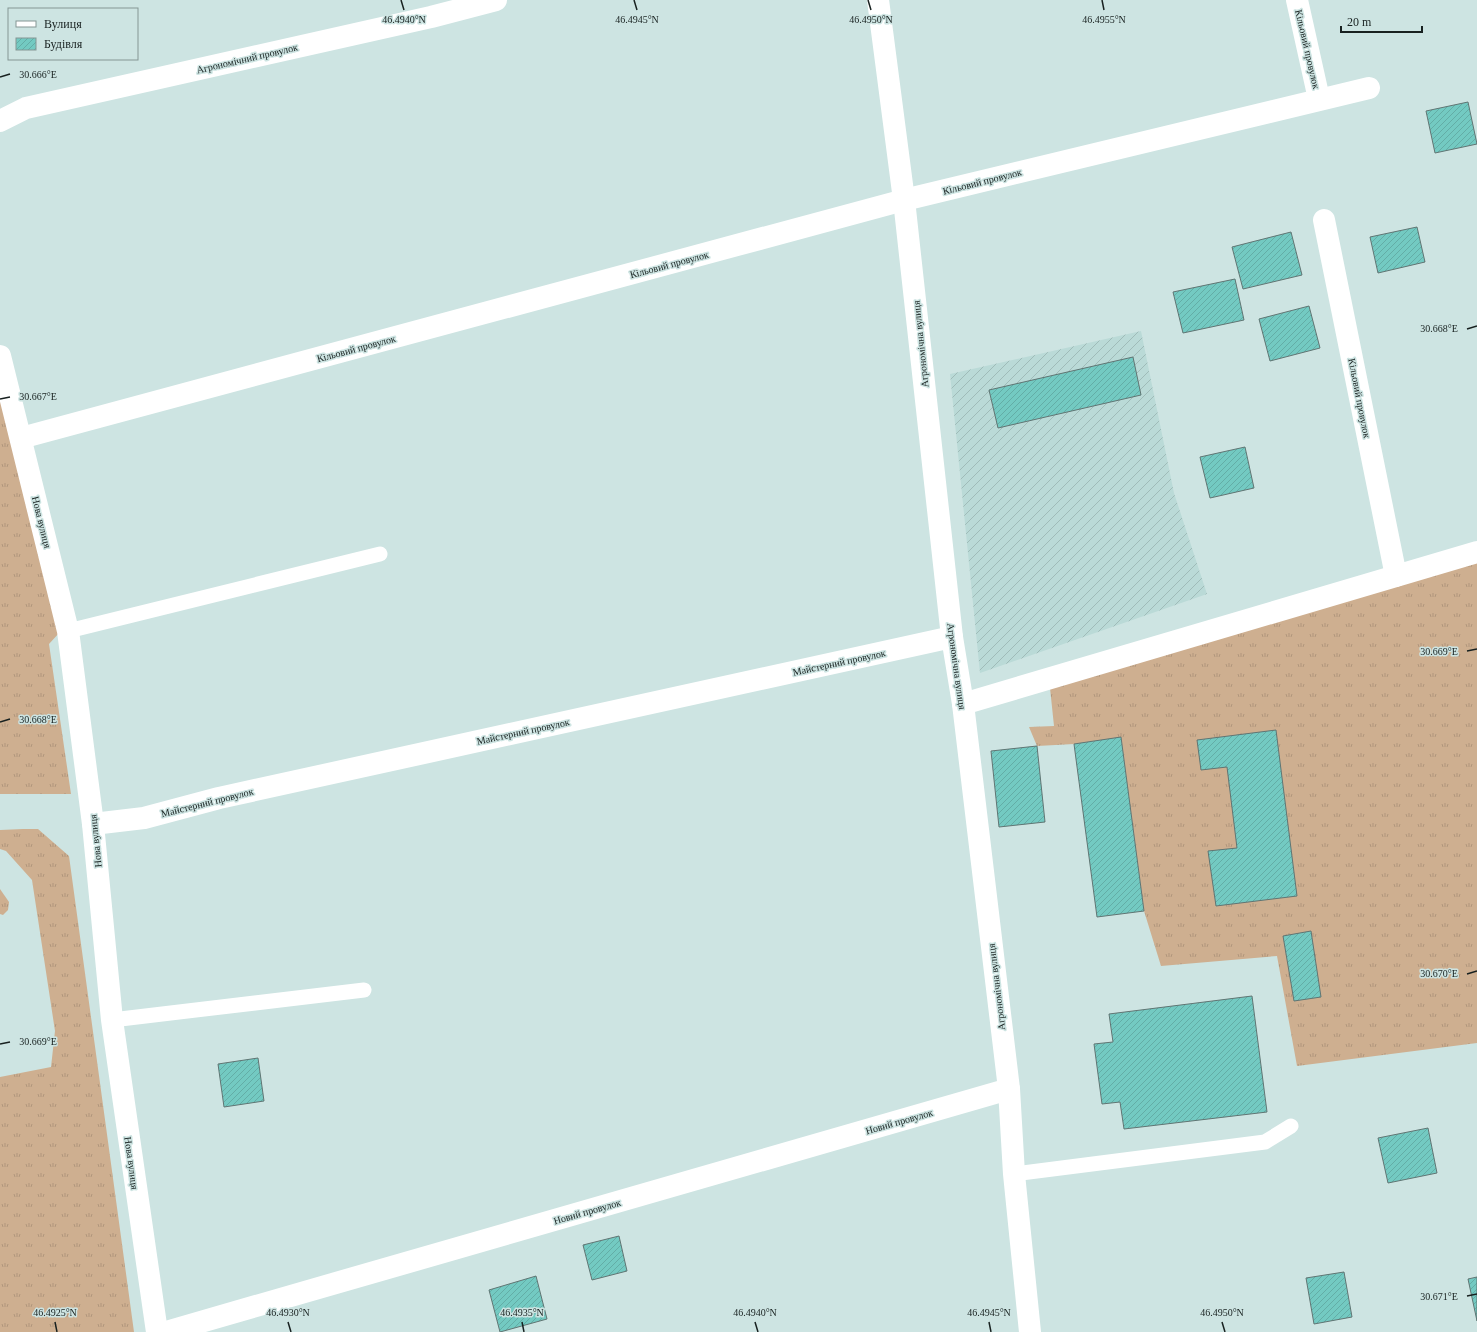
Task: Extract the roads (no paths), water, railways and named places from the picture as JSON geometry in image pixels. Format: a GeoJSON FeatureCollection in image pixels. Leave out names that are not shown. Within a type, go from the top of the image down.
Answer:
{"type":"FeatureCollection","features":[{"type":"Feature","properties":{"kind":"street","name":"Агрономічний провулок"},"geometry":{"type":"LineString","coordinates":[[0,121],[26,108],[429,8],[496,0]]}},
{"type":"Feature","properties":{"kind":"street","name":"Агрономічна вулиця"},"geometry":{"type":"LineString","coordinates":[[878,0],[904,200],[952,637],[963,704],[1009,1089],[1014,1174],[1030,1332]]}},
{"type":"Feature","properties":{"kind":"street","name":"Кільовий провулок"},"geometry":{"type":"LineString","coordinates":[[1297,0],[1319,99]]}},
{"type":"Feature","properties":{"kind":"street","name":"Кільовий провулок"},"geometry":{"type":"LineString","coordinates":[[21,438],[904,200],[1369,88]]}},
{"type":"Feature","properties":{"kind":"street","name":"Кільовий провулок"},"geometry":{"type":"LineString","coordinates":[[1324,220],[1396,576]]}},
{"type":"Feature","properties":{"kind":"street","name":"Нова вулиця"},"geometry":{"type":"LineString","coordinates":[[0,356],[68,631],[93,824],[112,1020],[157,1332]]}},
{"type":"Feature","properties":{"kind":"street"},"geometry":{"type":"LineString","coordinates":[[963,704],[1477,552]]}},
{"type":"Feature","properties":{"kind":"street","name":"Майстерний провулок"},"geometry":{"type":"LineString","coordinates":[[93,824],[144,818],[227,796],[952,637]]}},
{"type":"Feature","properties":{"kind":"street","name":"Новий провулок"},"geometry":{"type":"LineString","coordinates":[[166,1332],[1009,1089]]}},
{"type":"Feature","properties":{"kind":"lane"},"geometry":{"type":"LineString","coordinates":[[68,631],[380,554]]}},
{"type":"Feature","properties":{"kind":"lane"},"geometry":{"type":"LineString","coordinates":[[112,1020],[364,990]]}},
{"type":"Feature","properties":{"kind":"lane"},"geometry":{"type":"LineString","coordinates":[[1014,1174],[1265,1142],[1291,1126]]}}]}
